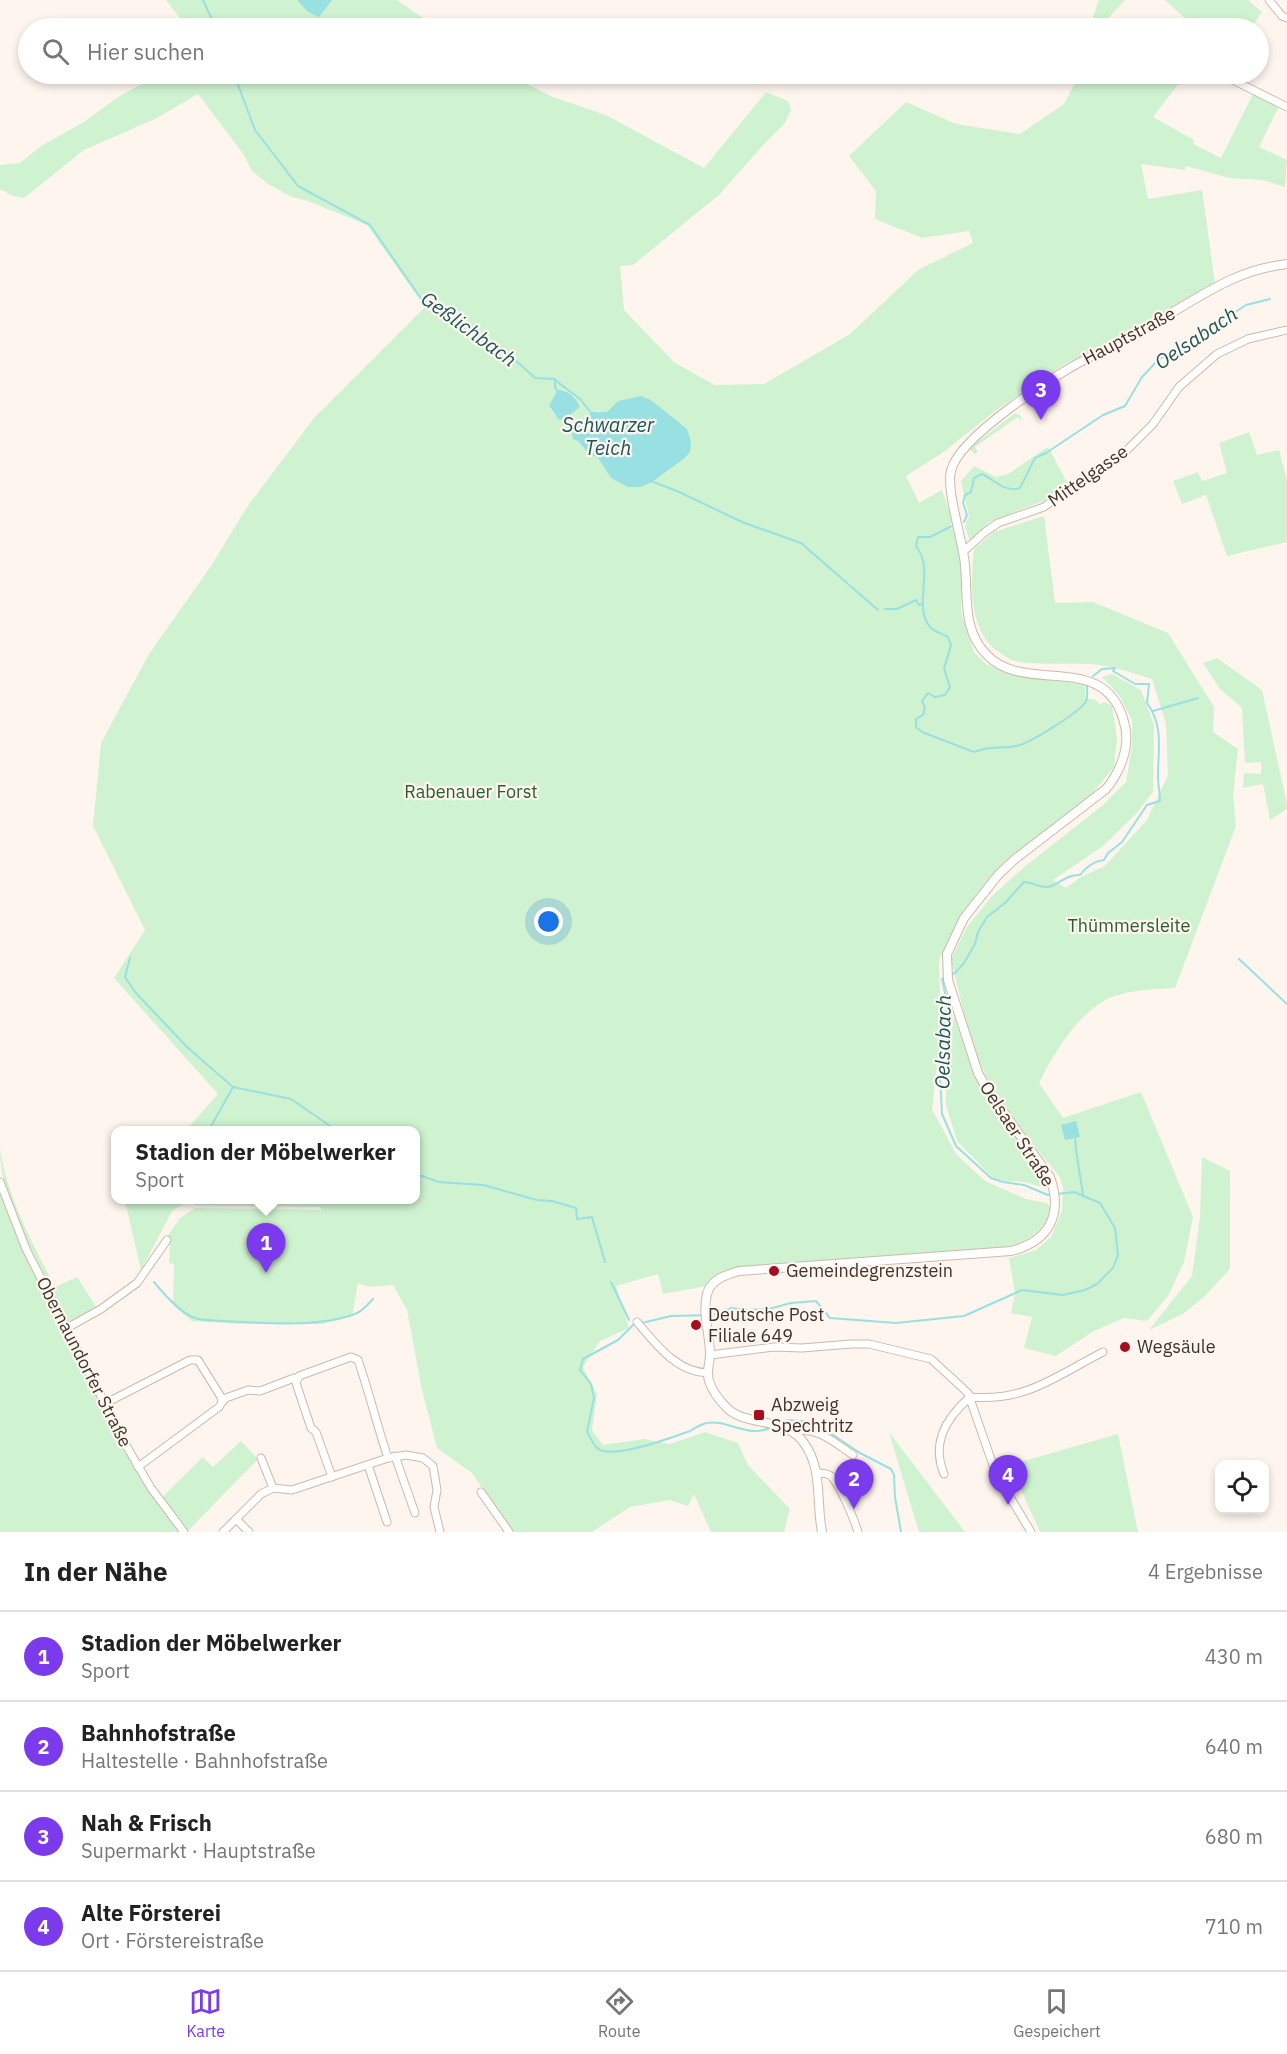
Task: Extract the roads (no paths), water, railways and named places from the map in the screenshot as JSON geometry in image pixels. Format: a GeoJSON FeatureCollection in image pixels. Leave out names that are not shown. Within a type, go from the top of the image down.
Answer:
{"type":"FeatureCollection","features":[{"type":"Feature","properties":{"kind":"main road","name":"Hauptstraße"},"geometry":{"type":"LineString","coordinates":[[964,551],[950,482],[952,468],[957,457],[972,439],[1075,365],[1127,339],[1234,278],[1256,269],[1287,264]]}},
{"type":"Feature","properties":{"kind":"main road","name":"Oelsaer Straße"},"geometry":{"type":"LineString","coordinates":[[708,1373],[710,1355],[706,1315],[707,1293],[718,1278],[739,1271],[1011,1251],[1039,1238],[1051,1223],[1055,1213],[1055,1194],[1050,1177],[978,1073],[947,976],[947,954],[959,927],[998,875],[1015,859],[1098,796],[1114,779],[1125,754],[1126,731],[1119,708],[1105,692],[1090,681],[1071,676],[1028,674],[1007,668],[988,657],[977,642],[969,622],[964,551]]}},
{"type":"Feature","properties":{"kind":"main road"},"geometry":{"type":"LineString","coordinates":[[708,1373],[711,1386],[728,1409],[739,1416],[777,1425],[793,1432],[802,1440],[813,1458],[817,1473],[822,1532]]}},
{"type":"Feature","properties":{"kind":"street"},"geometry":{"type":"LineString","coordinates":[[1269,0],[1282,16],[1287,18]]}},
{"type":"Feature","properties":{"kind":"street"},"geometry":{"type":"LineString","coordinates":[[1241,84],[1287,107]]}},
{"type":"Feature","properties":{"kind":"street","name":"Mittelgasse"},"geometry":{"type":"LineString","coordinates":[[964,551],[998,523],[1044,507],[1080,480],[1122,455],[1153,424],[1179,387],[1217,354],[1248,339],[1287,330]]}},
{"type":"Feature","properties":{"kind":"street","name":"Obernaundorfer Straße"},"geometry":{"type":"LineString","coordinates":[[0,1182],[26,1249],[104,1404],[138,1467],[184,1532]]}},
{"type":"Feature","properties":{"kind":"street"},"geometry":{"type":"LineString","coordinates":[[67,1328],[101,1309],[136,1283],[167,1240]]}},
{"type":"Feature","properties":{"kind":"street"},"geometry":{"type":"LineString","coordinates":[[639,1325],[661,1350],[677,1362],[696,1371],[708,1373]]}},
{"type":"Feature","properties":{"kind":"street"},"geometry":{"type":"LineString","coordinates":[[710,1355],[774,1347],[869,1344],[931,1359],[968,1393],[993,1465],[1031,1532]]}},
{"type":"Feature","properties":{"kind":"street"},"geometry":{"type":"LineString","coordinates":[[944,1474],[938,1461],[939,1446],[948,1420],[970,1398],[1008,1397],[1044,1384],[1103,1352]]}},
{"type":"Feature","properties":{"kind":"street"},"geometry":{"type":"LineString","coordinates":[[332,1477],[316,1432],[311,1428],[296,1383],[299,1376],[351,1357],[358,1360],[369,1392],[371,1407],[415,1513]]}},
{"type":"Feature","properties":{"kind":"street"},"geometry":{"type":"LineString","coordinates":[[104,1404],[190,1360],[198,1360],[222,1402]]}},
{"type":"Feature","properties":{"kind":"street"},"geometry":{"type":"LineString","coordinates":[[138,1467],[219,1407],[226,1398],[248,1389],[260,1391],[294,1378]]}},
{"type":"Feature","properties":{"kind":"street"},"geometry":{"type":"LineString","coordinates":[[793,1432],[801,1429],[816,1431],[854,1455]]}},
{"type":"Feature","properties":{"kind":"street"},"geometry":{"type":"LineString","coordinates":[[223,1532],[261,1494],[273,1488],[292,1490],[392,1457],[406,1455],[423,1458],[433,1466],[438,1490],[434,1507],[440,1532]]}},
{"type":"Feature","properties":{"kind":"street"},"geometry":{"type":"LineString","coordinates":[[261,1458],[273,1488]]}},
{"type":"Feature","properties":{"kind":"street"},"geometry":{"type":"LineString","coordinates":[[368,1465],[387,1522]]}},
{"type":"Feature","properties":{"kind":"street"},"geometry":{"type":"LineString","coordinates":[[817,1473],[824,1473],[832,1478],[852,1515],[858,1532]]}},
{"type":"Feature","properties":{"kind":"street"},"geometry":{"type":"LineString","coordinates":[[481,1492],[509,1532]]}},
{"type":"Feature","properties":{"kind":"street"},"geometry":{"type":"LineString","coordinates":[[236,1519],[249,1532]]}},
{"type":"Feature","properties":{"kind":"water"},"geometry":{"type":"Polygon","coordinates":[[[297,0],[332,0],[319,17],[308,12],[297,0]]]}},
{"type":"Feature","properties":{"kind":"water"},"geometry":{"type":"Polygon","coordinates":[[[560,390],[572,396],[580,407],[566,418],[559,420],[549,406],[557,391],[560,390]]]}},
{"type":"Feature","properties":{"kind":"water","name":"Schwarzer Teich"},"geometry":{"type":"Polygon","coordinates":[[[641,396],[651,400],[687,429],[691,441],[690,452],[652,482],[641,487],[628,487],[611,478],[598,458],[589,454],[578,441],[573,439],[572,432],[592,412],[607,412],[618,401],[641,396]]]}},
{"type":"Feature","properties":{"kind":"water"},"geometry":{"type":"Polygon","coordinates":[[[1076,1121],[1080,1137],[1065,1140],[1061,1125],[1076,1121]]]}},
{"type":"Feature","properties":{"kind":"waterway","name":"Geßlichbach"},"geometry":{"type":"LineString","coordinates":[[203,0],[211,18]]}},
{"type":"Feature","properties":{"kind":"waterway","name":"Geßlichbach"},"geometry":{"type":"LineString","coordinates":[[238,84],[255,130],[298,186],[370,225],[420,297],[461,327],[502,348],[535,378],[555,379],[557,391]]}},
{"type":"Feature","properties":{"kind":"waterway","name":"Oelsabach"},"geometry":{"type":"LineString","coordinates":[[964,522],[967,515],[963,503],[965,495],[971,492],[974,478],[982,474],[1010,489],[1020,488],[1035,458],[1103,415],[1125,406],[1142,377],[1159,359],[1184,346],[1246,305],[1270,299]]}},
{"type":"Feature","properties":{"kind":"waterway"},"geometry":{"type":"LineString","coordinates":[[555,380],[580,399],[592,414]]}},
{"type":"Feature","properties":{"kind":"waterway","name":"Geßlichbach"},"geometry":{"type":"LineString","coordinates":[[651,481],[742,522],[801,543],[878,610]]}},
{"type":"Feature","properties":{"kind":"waterway","name":"Oelsabach"},"geometry":{"type":"LineString","coordinates":[[954,525],[930,537],[918,537],[916,546],[922,556],[924,566],[923,610],[925,619],[931,628],[948,637],[951,645],[944,669],[950,687],[945,695],[935,697],[928,693],[922,701],[925,708],[923,715],[916,719],[916,727],[922,732],[974,752],[1016,746],[1042,734],[1075,712],[1086,701],[1087,686]]}},
{"type":"Feature","properties":{"kind":"waterway"},"geometry":{"type":"LineString","coordinates":[[885,609],[897,609],[916,600],[919,605],[923,604]]}},
{"type":"Feature","properties":{"kind":"waterway","name":"Oelsabach"},"geometry":{"type":"LineString","coordinates":[[950,975],[964,963],[987,917],[1005,903],[1024,882],[1048,887],[1071,876],[1080,875],[1090,865],[1104,860],[1108,853],[1122,842],[1147,805],[1160,801],[1159,738],[1156,720],[1147,703],[1149,684],[1135,684],[1113,671],[1115,668],[1102,669],[1093,676]]}},
{"type":"Feature","properties":{"kind":"waterway"},"geometry":{"type":"LineString","coordinates":[[1153,711],[1198,698]]}},
{"type":"Feature","properties":{"kind":"waterway"},"geometry":{"type":"LineString","coordinates":[[130,958],[125,977],[135,992],[188,1048],[233,1087],[291,1099],[330,1126]]}},
{"type":"Feature","properties":{"kind":"waterway"},"geometry":{"type":"LineString","coordinates":[[1239,959],[1287,1004]]}},
{"type":"Feature","properties":{"kind":"waterway","name":"Oelsabach"},"geometry":{"type":"LineString","coordinates":[[642,1323],[671,1316],[712,1315],[732,1308],[769,1309],[791,1303],[816,1301],[830,1318],[896,1323],[964,1316],[1022,1290],[1063,1295],[1085,1290],[1097,1284],[1113,1268],[1118,1255],[1115,1228],[1100,1203],[1074,1192],[1048,1195],[1024,1185],[991,1178],[956,1146],[942,1114],[940,1076],[947,1002],[942,979],[945,978]]}},
{"type":"Feature","properties":{"kind":"waterway"},"geometry":{"type":"LineString","coordinates":[[211,1126],[233,1087]]}},
{"type":"Feature","properties":{"kind":"waterway"},"geometry":{"type":"LineString","coordinates":[[1075,1138],[1083,1196]]}},
{"type":"Feature","properties":{"kind":"waterway"},"geometry":{"type":"LineString","coordinates":[[420,1175],[439,1182],[483,1185],[576,1208],[577,1219],[592,1217],[605,1262]]}},
{"type":"Feature","properties":{"kind":"waterway"},"geometry":{"type":"LineString","coordinates":[[154,1282],[184,1312],[205,1320],[272,1323],[324,1321],[358,1313],[373,1299]]}},
{"type":"Feature","properties":{"kind":"waterway"},"geometry":{"type":"LineString","coordinates":[[611,1282],[629,1320]]}},
{"type":"Feature","properties":{"kind":"waterway","name":"Oelsabach"},"geometry":{"type":"LineString","coordinates":[[636,1324],[618,1340],[583,1359],[580,1370],[591,1384],[594,1398],[587,1432],[597,1448],[615,1452],[642,1447],[714,1422],[753,1431],[770,1428]]}},
{"type":"Feature","properties":{"kind":"waterway","name":"Oelsabach"},"geometry":{"type":"LineString","coordinates":[[781,1423],[788,1420],[814,1422],[860,1453],[891,1469],[894,1475],[901,1532]]}},
{"type":"Feature","properties":{"kind":"place","name":"Nah & Frisch"},"geometry":{"type":"Point","coordinates":[1041,420]}},
{"type":"Feature","properties":{"kind":"place","name":"Gemeindegrenzstein"},"geometry":{"type":"Point","coordinates":[774,1271]}},
{"type":"Feature","properties":{"kind":"place","name":"Stadion der Möbelwerker"},"geometry":{"type":"Point","coordinates":[266,1273]}},
{"type":"Feature","properties":{"kind":"place","name":"Deutsche Post Filiale 649"},"geometry":{"type":"Point","coordinates":[696,1325]}},
{"type":"Feature","properties":{"kind":"place","name":"Wegsäule"},"geometry":{"type":"Point","coordinates":[1125,1347]}},
{"type":"Feature","properties":{"kind":"place","name":"Abzweig Spechtritz"},"geometry":{"type":"Point","coordinates":[759,1415]}},
{"type":"Feature","properties":{"kind":"place","name":"Alte Försterei"},"geometry":{"type":"Point","coordinates":[1008,1505]}},
{"type":"Feature","properties":{"kind":"place","name":"Bahnhofstraße"},"geometry":{"type":"Point","coordinates":[854,1509]}},
{"type":"Feature","properties":{"kind":"park label","name":"Rabenauer Forst"},"geometry":{"type":"Point","coordinates":[471,792]}},
{"type":"Feature","properties":{"kind":"park label","name":"Thümmersleite"},"geometry":{"type":"Point","coordinates":[1129,926]}}]}
